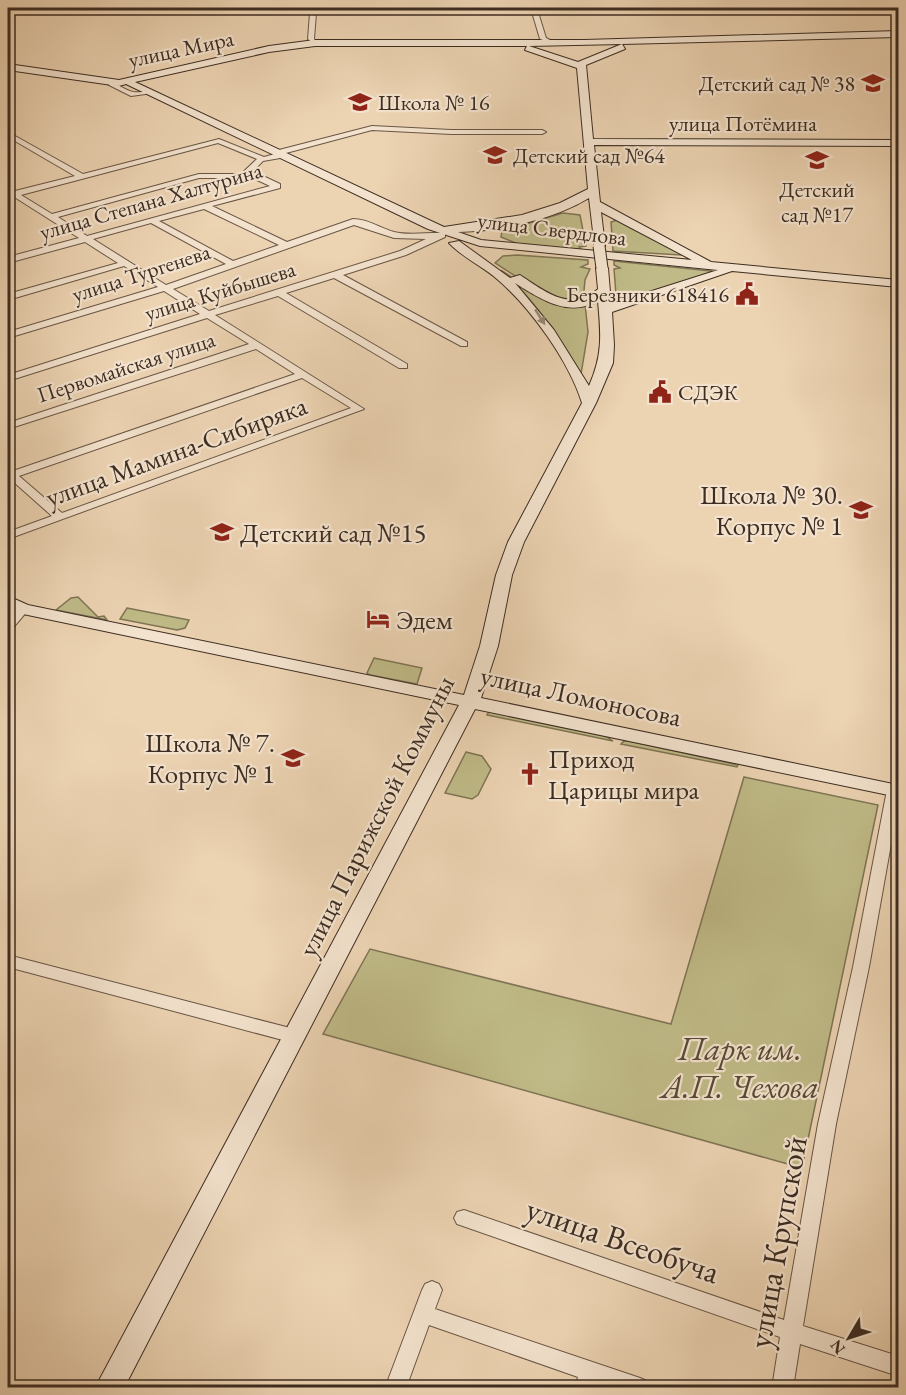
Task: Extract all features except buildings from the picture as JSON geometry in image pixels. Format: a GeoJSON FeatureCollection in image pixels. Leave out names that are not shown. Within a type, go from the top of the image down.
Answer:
{"type":"FeatureCollection","features":[{"type":"Feature","properties":{"kind":"main road","name":"улица Мира"},"geometry":{"type":"LineString","coordinates":[[119,83],[275,48],[315,43],[637,42],[898,34]]}},
{"type":"Feature","properties":{"kind":"main road"},"geometry":{"type":"LineString","coordinates":[[509,42],[581,66]]}},
{"type":"Feature","properties":{"kind":"main road"},"geometry":{"type":"LineString","coordinates":[[581,66],[592,58],[637,42]]}},
{"type":"Feature","properties":{"kind":"main road"},"geometry":{"type":"LineString","coordinates":[[581,66],[595,204],[716,267]]}},
{"type":"Feature","properties":{"kind":"main road"},"geometry":{"type":"LineString","coordinates":[[8,67],[119,83]]}},
{"type":"Feature","properties":{"kind":"main road","name":"улица Свердлова"},"geometry":{"type":"LineString","coordinates":[[119,83],[150,93],[281,154],[436,233],[480,243],[535,250],[898,284]]}},
{"type":"Feature","properties":{"kind":"main road","name":"улица Потёмина"},"geometry":{"type":"LineString","coordinates":[[588,142],[898,143]]}},
{"type":"Feature","properties":{"kind":"main road"},"geometry":{"type":"LineString","coordinates":[[436,233],[476,228],[566,206],[581,200],[594,190]]}},
{"type":"Feature","properties":{"kind":"main road","name":"улица Парижской Коммуны"},"geometry":{"type":"LineString","coordinates":[[109,1388],[471,700],[489,646],[504,575],[516,542],[590,403],[606,363],[608,345],[595,204]]}},
{"type":"Feature","properties":{"kind":"main road"},"geometry":{"type":"LineString","coordinates":[[535,250],[508,243],[499,238],[498,232],[510,225],[563,211],[583,214],[597,229],[604,219],[622,219]]}},
{"type":"Feature","properties":{"kind":"main road"},"geometry":{"type":"LineString","coordinates":[[436,233],[475,255],[520,291],[577,376],[590,403]]}},
{"type":"Feature","properties":{"kind":"main road"},"geometry":{"type":"LineString","coordinates":[[658,262],[683,257],[685,253],[680,249]]}},
{"type":"Feature","properties":{"kind":"main road"},"geometry":{"type":"LineString","coordinates":[[560,252],[519,252],[499,256],[493,262],[558,303],[586,303],[597,297],[603,290]]}},
{"type":"Feature","properties":{"kind":"main road"},"geometry":{"type":"LineString","coordinates":[[605,310],[734,269]]}},
{"type":"Feature","properties":{"kind":"main road","name":"улица Ломоносова"},"geometry":{"type":"LineString","coordinates":[[15,605],[896,790]]}},
{"type":"Feature","properties":{"kind":"street"},"geometry":{"type":"LineString","coordinates":[[315,43],[311,39],[313,14],[317,8]]}},
{"type":"Feature","properties":{"kind":"street"},"geometry":{"type":"LineString","coordinates":[[538,8],[535,12],[543,42]]}},
{"type":"Feature","properties":{"kind":"street"},"geometry":{"type":"LineString","coordinates":[[119,83],[131,94],[150,93]]}},
{"type":"Feature","properties":{"kind":"street"},"geometry":{"type":"LineString","coordinates":[[50,217],[199,176],[243,176],[263,159],[372,128],[451,132],[542,132]]}},
{"type":"Feature","properties":{"kind":"street"},"geometry":{"type":"LineString","coordinates":[[8,134],[81,176]]}},
{"type":"Feature","properties":{"kind":"street"},"geometry":{"type":"LineString","coordinates":[[11,192],[219,141],[263,159]]}},
{"type":"Feature","properties":{"kind":"street","name":"улица Степана Халтурина"},"geometry":{"type":"LineString","coordinates":[[9,258],[207,207],[277,186],[258,177],[252,166]]}},
{"type":"Feature","properties":{"kind":"street"},"geometry":{"type":"LineString","coordinates":[[11,192],[304,374]]}},
{"type":"Feature","properties":{"kind":"street"},"geometry":{"type":"LineString","coordinates":[[207,207],[286,245]]}},
{"type":"Feature","properties":{"kind":"street"},"geometry":{"type":"LineString","coordinates":[[153,221],[232,264]]}},
{"type":"Feature","properties":{"kind":"street","name":"улица Тургенева"},"geometry":{"type":"LineString","coordinates":[[8,335],[166,288],[350,223],[360,222],[405,237],[436,233]]}},
{"type":"Feature","properties":{"kind":"street","name":"улица Куйбышева"},"geometry":{"type":"LineString","coordinates":[[8,378],[403,253],[436,233]]}},
{"type":"Feature","properties":{"kind":"street"},"geometry":{"type":"LineString","coordinates":[[8,297],[126,263]]}},
{"type":"Feature","properties":{"kind":"street"},"geometry":{"type":"LineString","coordinates":[[336,275],[464,344]]}},
{"type":"Feature","properties":{"kind":"street"},"geometry":{"type":"LineString","coordinates":[[280,293],[403,366]]}},
{"type":"Feature","properties":{"kind":"street","name":"Первомайская улица"},"geometry":{"type":"LineString","coordinates":[[8,426],[257,345]]}},
{"type":"Feature","properties":{"kind":"street"},"geometry":{"type":"LineString","coordinates":[[10,474],[304,374]]}},
{"type":"Feature","properties":{"kind":"street","name":"улица Мамина-Сибиряка"},"geometry":{"type":"LineString","coordinates":[[8,536],[359,409],[304,374]]}},
{"type":"Feature","properties":{"kind":"street"},"geometry":{"type":"LineString","coordinates":[[10,474],[60,517]]}},
{"type":"Feature","properties":{"kind":"street"},"geometry":{"type":"LineString","coordinates":[[8,626],[15,605]]}},
{"type":"Feature","properties":{"kind":"street","name":"улица Крупской"},"geometry":{"type":"LineString","coordinates":[[782,1388],[827,1124],[896,790]]}},
{"type":"Feature","properties":{"kind":"street"},"geometry":{"type":"LineString","coordinates":[[8,960],[294,1036]]}},
{"type":"Feature","properties":{"kind":"street","name":"улица Всеобуча"},"geometry":{"type":"LineString","coordinates":[[464,1218],[792,1332],[898,1366]]}},
{"type":"Feature","properties":{"kind":"street"},"geometry":{"type":"LineString","coordinates":[[395,1388],[432,1290]]}},
{"type":"Feature","properties":{"kind":"street"},"geometry":{"type":"LineString","coordinates":[[423,1314],[588,1379],[640,1388]]}},
{"type":"Feature","properties":{"kind":"green space"},"geometry":{"type":"Polygon","coordinates":[[[563,213],[580,215],[586,246],[579,247],[582,250],[518,244],[501,237],[502,231],[563,213]]]}},
{"type":"Feature","properties":{"kind":"green space"},"geometry":{"type":"Polygon","coordinates":[[[617,220],[681,255],[613,251],[611,222],[617,220]]]}},
{"type":"Feature","properties":{"kind":"green space"},"geometry":{"type":"Polygon","coordinates":[[[503,256],[588,260],[588,264],[581,267],[590,269],[585,280],[583,301],[553,300],[495,263],[503,256]]]}},
{"type":"Feature","properties":{"kind":"green space"},"geometry":{"type":"Polygon","coordinates":[[[614,261],[711,271],[708,274],[634,298],[616,295],[614,269],[620,268],[614,265],[614,261]]]}},
{"type":"Feature","properties":{"kind":"green space"},"geometry":{"type":"Polygon","coordinates":[[[501,270],[535,293],[585,304],[588,332],[581,374],[535,306],[501,270]]]}},
{"type":"Feature","properties":{"kind":"green space"},"geometry":{"type":"Polygon","coordinates":[[[78,597],[98,617],[104,616],[107,620],[56,610],[71,598],[78,597]]]}},
{"type":"Feature","properties":{"kind":"green space"},"geometry":{"type":"Polygon","coordinates":[[[127,608],[189,620],[185,628],[177,630],[120,619],[127,608]]]}},
{"type":"Feature","properties":{"kind":"green space"},"geometry":{"type":"Polygon","coordinates":[[[374,658],[422,668],[417,684],[370,675],[367,673],[374,658]]]}},
{"type":"Feature","properties":{"kind":"green space"},"geometry":{"type":"Polygon","coordinates":[[[489,711],[604,735],[613,741],[487,715],[489,711]]]}},
{"type":"Feature","properties":{"kind":"green space"},"geometry":{"type":"Polygon","coordinates":[[[624,741],[738,765],[737,767],[621,744],[624,741]]]}},
{"type":"Feature","properties":{"kind":"green space"},"geometry":{"type":"Polygon","coordinates":[[[466,752],[482,756],[491,769],[478,795],[472,799],[445,793],[466,752]]]}},
{"type":"Feature","properties":{"kind":"green space","name":"Парк им. А.П. Чехова"},"geometry":{"type":"Polygon","coordinates":[[[744,777],[878,805],[802,1168],[323,1034],[370,949],[671,1024],[744,777]]]}},
{"type":"Feature","properties":{"kind":"place","name":"Детский сад № 38"},"geometry":{"type":"Point","coordinates":[873,83]}},
{"type":"Feature","properties":{"kind":"place","name":"Школа № 16"},"geometry":{"type":"Point","coordinates":[360,102]}},
{"type":"Feature","properties":{"kind":"place","name":"Детский сад №64"},"geometry":{"type":"Point","coordinates":[495,155]}},
{"type":"Feature","properties":{"kind":"place","name":"Детский сад №17"},"geometry":{"type":"Point","coordinates":[817,160]}},
{"type":"Feature","properties":{"kind":"place","name":"Березники 618416"},"geometry":{"type":"Point","coordinates":[747,294]}},
{"type":"Feature","properties":{"kind":"place","name":"СДЭК"},"geometry":{"type":"Point","coordinates":[660,392]}},
{"type":"Feature","properties":{"kind":"place","name":"Школа № 30. Корпус № 1"},"geometry":{"type":"Point","coordinates":[861,510]}},
{"type":"Feature","properties":{"kind":"place","name":"Детский сад №15"},"geometry":{"type":"Point","coordinates":[222,532]}},
{"type":"Feature","properties":{"kind":"place","name":"Эдем"},"geometry":{"type":"Point","coordinates":[378,619]}},
{"type":"Feature","properties":{"kind":"place","name":"Школа № 7. Корпус № 1"},"geometry":{"type":"Point","coordinates":[293,758]}},
{"type":"Feature","properties":{"kind":"place","name":"Приход Царицы мира"},"geometry":{"type":"Point","coordinates":[530,774]}}]}
